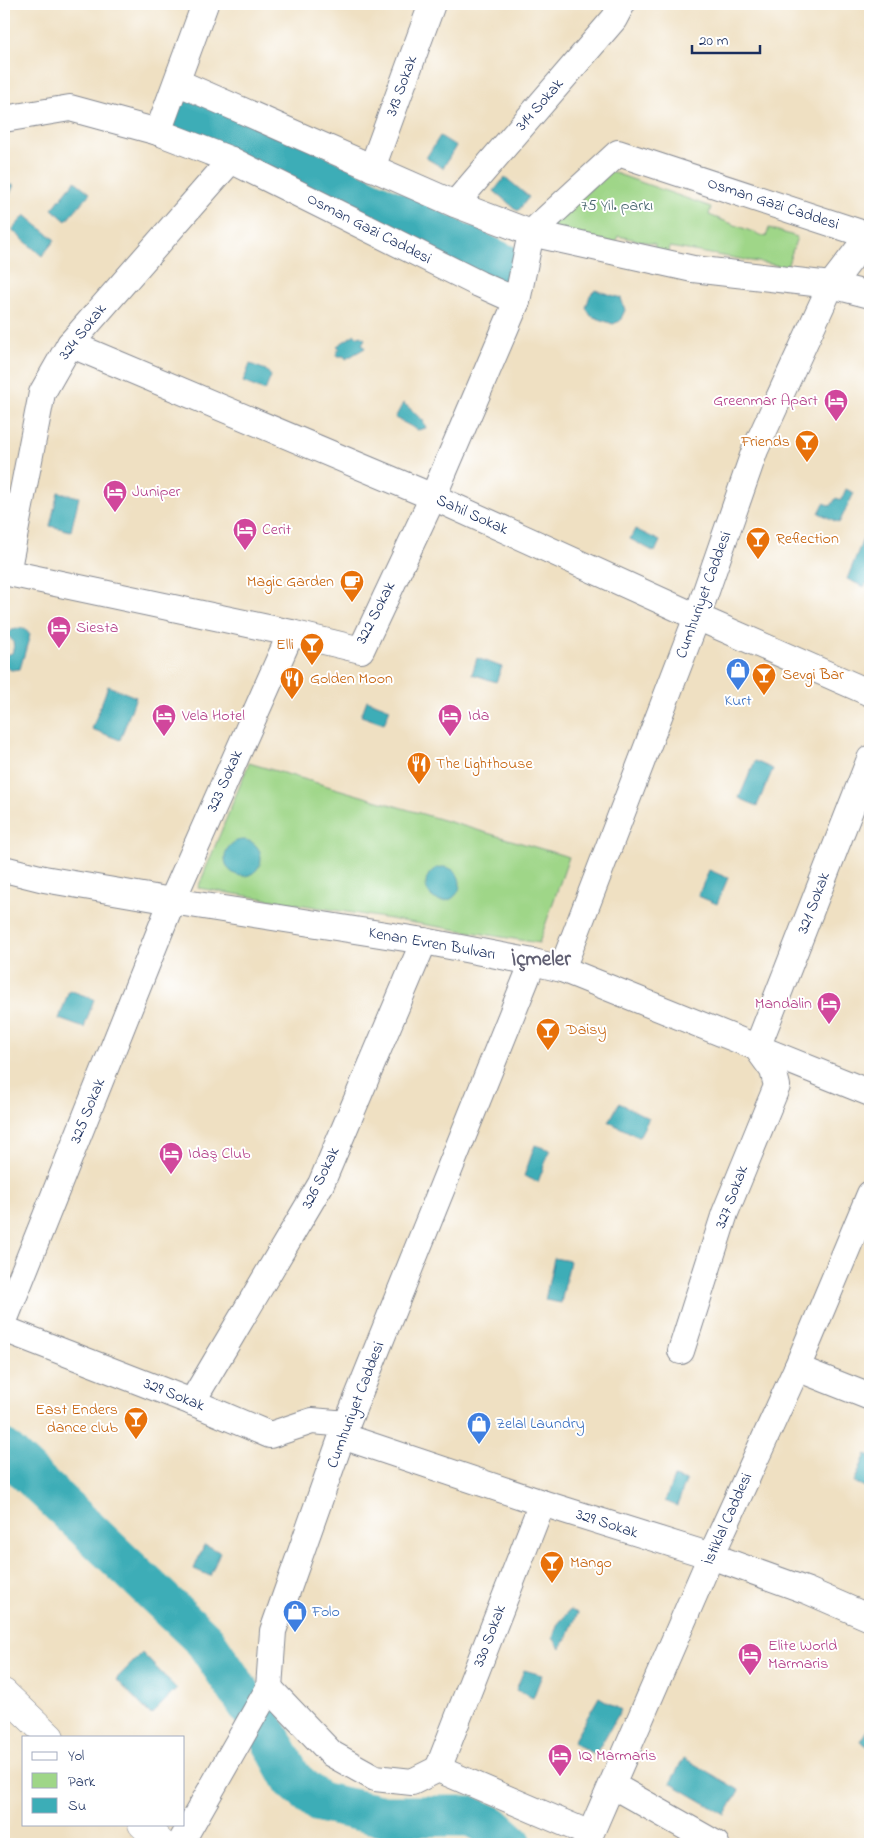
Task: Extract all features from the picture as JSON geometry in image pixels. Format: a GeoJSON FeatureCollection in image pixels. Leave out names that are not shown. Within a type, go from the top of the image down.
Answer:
{"type":"FeatureCollection","features":[{"type":"Feature","properties":{"kind":"street"},"geometry":{"type":"LineString","coordinates":[[158,132],[205,4]]}},
{"type":"Feature","properties":{"kind":"street","name":"313 Sokak"},"geometry":{"type":"LineString","coordinates":[[372,168],[432,4]]}},
{"type":"Feature","properties":{"kind":"street","name":"314 Sokak"},"geometry":{"type":"LineString","coordinates":[[455,204],[614,19],[622,4]]}},
{"type":"Feature","properties":{"kind":"street"},"geometry":{"type":"LineString","coordinates":[[177,82],[455,204],[531,233],[693,269],[831,285],[870,295]]}},
{"type":"Feature","properties":{"kind":"street","name":"Osman Gazi Caddesi"},"geometry":{"type":"LineString","coordinates":[[4,119],[70,108],[158,132],[231,160],[479,284],[517,300]]}},
{"type":"Feature","properties":{"kind":"street","name":"Osman Gazi Caddesi"},"geometry":{"type":"LineString","coordinates":[[531,233],[618,153],[870,235]]}},
{"type":"Feature","properties":{"kind":"street","name":"324 Sokak"},"geometry":{"type":"LineString","coordinates":[[5,573],[42,392],[70,344],[231,160]]}},
{"type":"Feature","properties":{"kind":"street"},"geometry":{"type":"LineString","coordinates":[[517,300],[531,233]]}},
{"type":"Feature","properties":{"kind":"street","name":"Cumhuriyet Caddesi"},"geometry":{"type":"LineString","coordinates":[[562,969],[697,617],[755,450],[831,285],[870,235]]}},
{"type":"Feature","properties":{"kind":"street","name":"322 Sokak"},"geometry":{"type":"LineString","coordinates":[[5,573],[291,633],[361,650],[433,497],[517,300]]}},
{"type":"Feature","properties":{"kind":"street","name":"Sahil Sokak"},"geometry":{"type":"LineString","coordinates":[[70,344],[433,497],[870,693]]}},
{"type":"Feature","properties":{"kind":"street","name":"323 Sokak"},"geometry":{"type":"LineString","coordinates":[[172,901],[291,633]]}},
{"type":"Feature","properties":{"kind":"street","name":"321 Sokak"},"geometry":{"type":"LineString","coordinates":[[757,1048],[870,759]]}},
{"type":"Feature","properties":{"kind":"street","name":"Kenan Evren Bulvarı"},"geometry":{"type":"LineString","coordinates":[[4,869],[44,879],[172,901],[424,941],[562,969],[870,1093]]}},
{"type":"Feature","properties":{"kind":"street","name":"325 Sokak"},"geometry":{"type":"LineString","coordinates":[[4,1321],[172,901]]}},
{"type":"Feature","properties":{"kind":"street","name":"326 Sokak"},"geometry":{"type":"LineString","coordinates":[[192,1402],[321,1184],[424,941]]}},
{"type":"Feature","properties":{"kind":"street","name":"Cumhuriyet Caddesi"},"geometry":{"type":"LineString","coordinates":[[180,1844],[269,1688],[274,1631],[344,1430],[533,962]]}},
{"type":"Feature","properties":{"kind":"street","name":"327 Sokak"},"geometry":{"type":"LineString","coordinates":[[681,1351],[725,1213],[777,1086],[773,1070],[757,1048]]}},
{"type":"Feature","properties":{"kind":"street","name":"İstiklal Caddesi"},"geometry":{"type":"LineString","coordinates":[[588,1839],[711,1556],[797,1368],[870,1194]]}},
{"type":"Feature","properties":{"kind":"street","name":"329 Sokak"},"geometry":{"type":"LineString","coordinates":[[4,1329],[192,1402],[270,1435],[312,1421],[344,1430],[542,1503],[648,1538],[711,1556],[808,1590],[870,1618]]}},
{"type":"Feature","properties":{"kind":"street"},"geometry":{"type":"LineString","coordinates":[[797,1368],[870,1396]]}},
{"type":"Feature","properties":{"kind":"street","name":"330 Sokak"},"geometry":{"type":"LineString","coordinates":[[438,1769],[542,1503]]}},
{"type":"Feature","properties":{"kind":"street"},"geometry":{"type":"LineString","coordinates":[[269,1688],[332,1754],[375,1778],[412,1782],[438,1769],[588,1839]]}},
{"type":"Feature","properties":{"kind":"street"},"geometry":{"type":"LineString","coordinates":[[4,1693],[49,1736]]}},
{"type":"Feature","properties":{"kind":"street"},"geometry":{"type":"LineString","coordinates":[[612,1784],[716,1844]]}},
{"type":"Feature","properties":{"kind":"green space","name":"75 Yil. parkı"},"geometry":{"type":"Polygon","coordinates":[[[609,171],[711,207],[709,215],[766,237],[769,228],[797,237],[787,267],[670,247],[668,255],[654,252],[655,244],[618,236],[615,243],[549,228],[609,171]]]}},
{"type":"Feature","properties":{"kind":"green space"},"geometry":{"type":"Polygon","coordinates":[[[249,763],[569,857],[539,943],[198,888],[249,763]]]}},
{"type":"Feature","properties":{"kind":"water"},"geometry":{"type":"Polygon","coordinates":[[[440,136],[456,146],[443,168],[426,158],[440,136]]]}},
{"type":"Feature","properties":{"kind":"water"},"geometry":{"type":"Polygon","coordinates":[[[505,177],[529,197],[518,211],[494,191],[505,177]]]}},
{"type":"Feature","properties":{"kind":"water"},"geometry":{"type":"Polygon","coordinates":[[[75,181],[90,193],[66,221],[52,209],[75,181]]]}},
{"type":"Feature","properties":{"kind":"water"},"geometry":{"type":"Polygon","coordinates":[[[4,185],[14,185],[4,207],[4,185]]]}},
{"type":"Feature","properties":{"kind":"water"},"geometry":{"type":"Polygon","coordinates":[[[25,215],[55,240],[42,256],[12,230],[25,215]]]}},
{"type":"Feature","properties":{"kind":"water"},"geometry":{"type":"Polygon","coordinates":[[[595,290],[621,298],[625,310],[620,321],[613,324],[591,316],[586,308],[590,295],[595,290]]]}},
{"type":"Feature","properties":{"kind":"water"},"geometry":{"type":"Polygon","coordinates":[[[355,334],[357,337],[360,336],[365,339],[362,344],[365,348],[346,359],[344,356],[337,356],[337,351],[340,349],[337,346],[355,334]]]}},
{"type":"Feature","properties":{"kind":"water"},"geometry":{"type":"Polygon","coordinates":[[[250,364],[266,370],[271,376],[265,391],[243,382],[250,364]]]}},
{"type":"Feature","properties":{"kind":"water"},"geometry":{"type":"Polygon","coordinates":[[[403,403],[423,420],[426,428],[418,430],[395,418],[403,403]]]}},
{"type":"Feature","properties":{"kind":"water"},"geometry":{"type":"Polygon","coordinates":[[[846,489],[854,493],[839,523],[819,513],[824,503],[831,506],[836,498],[841,500],[846,489]]]}},
{"type":"Feature","properties":{"kind":"water"},"geometry":{"type":"Polygon","coordinates":[[[58,492],[79,497],[71,531],[50,526],[58,492]]]}},
{"type":"Feature","properties":{"kind":"water"},"geometry":{"type":"Polygon","coordinates":[[[635,529],[660,541],[655,552],[630,539],[635,529]]]}},
{"type":"Feature","properties":{"kind":"water"},"geometry":{"type":"Polygon","coordinates":[[[867,529],[870,530],[870,579],[864,587],[847,579],[867,529]]]}},
{"type":"Feature","properties":{"kind":"water"},"geometry":{"type":"Polygon","coordinates":[[[25,629],[30,635],[20,669],[11,670],[4,666],[4,656],[12,653],[13,648],[13,643],[7,635],[12,630],[25,629]]]}},
{"type":"Feature","properties":{"kind":"water"},"geometry":{"type":"Polygon","coordinates":[[[477,658],[502,667],[496,682],[472,674],[477,658]]]}},
{"type":"Feature","properties":{"kind":"water"},"geometry":{"type":"Polygon","coordinates":[[[108,686],[136,697],[120,740],[92,729],[108,686]]]}},
{"type":"Feature","properties":{"kind":"water"},"geometry":{"type":"Polygon","coordinates":[[[367,700],[390,709],[384,724],[361,716],[367,700]]]}},
{"type":"Feature","properties":{"kind":"water"},"geometry":{"type":"Polygon","coordinates":[[[755,761],[773,769],[757,806],[739,798],[755,761]]]}},
{"type":"Feature","properties":{"kind":"water"},"geometry":{"type":"Polygon","coordinates":[[[243,840],[250,841],[256,845],[260,851],[260,865],[256,871],[250,875],[243,876],[236,875],[230,871],[226,865],[225,858],[226,851],[230,845],[236,841],[243,840]]]}},
{"type":"Feature","properties":{"kind":"water"},"geometry":{"type":"Polygon","coordinates":[[[443,867],[450,868],[455,872],[459,877],[459,891],[455,896],[450,900],[443,901],[436,900],[431,896],[427,891],[426,884],[427,877],[431,872],[436,868],[443,867]]]}},
{"type":"Feature","properties":{"kind":"water"},"geometry":{"type":"Polygon","coordinates":[[[709,870],[728,878],[717,904],[698,896],[709,870]]]}},
{"type":"Feature","properties":{"kind":"water"},"geometry":{"type":"Polygon","coordinates":[[[69,990],[94,999],[84,1028],[59,1019],[69,990]]]}},
{"type":"Feature","properties":{"kind":"water"},"geometry":{"type":"Polygon","coordinates":[[[619,1103],[649,1118],[639,1137],[609,1122],[619,1103]]]}},
{"type":"Feature","properties":{"kind":"water"},"geometry":{"type":"Polygon","coordinates":[[[535,1145],[550,1150],[538,1182],[524,1176],[535,1145]]]}},
{"type":"Feature","properties":{"kind":"water"},"geometry":{"type":"Polygon","coordinates":[[[554,1258],[570,1261],[561,1303],[545,1300],[554,1258]]]}},
{"type":"Feature","properties":{"kind":"water"},"geometry":{"type":"Polygon","coordinates":[[[866,1454],[870,1456],[870,1481],[867,1488],[854,1482],[866,1454]]]}},
{"type":"Feature","properties":{"kind":"water"},"geometry":{"type":"Polygon","coordinates":[[[674,1477],[686,1481],[677,1506],[665,1501],[674,1477]]]}},
{"type":"Feature","properties":{"kind":"water"},"geometry":{"type":"Polygon","coordinates":[[[204,1545],[220,1552],[210,1576],[194,1569],[204,1545]]]}},
{"type":"Feature","properties":{"kind":"water"},"geometry":{"type":"Polygon","coordinates":[[[570,1610],[578,1613],[560,1648],[553,1638],[557,1625],[570,1610]]]}},
{"type":"Feature","properties":{"kind":"water"},"geometry":{"type":"Polygon","coordinates":[[[142,1653],[177,1689],[151,1715],[116,1679],[142,1653]]]}},
{"type":"Feature","properties":{"kind":"water"},"geometry":{"type":"Polygon","coordinates":[[[524,1670],[542,1675],[533,1698],[516,1690],[524,1670]]]}},
{"type":"Feature","properties":{"kind":"water"},"geometry":{"type":"Polygon","coordinates":[[[599,1697],[621,1710],[595,1755],[573,1742],[599,1697]]]}},
{"type":"Feature","properties":{"kind":"water"},"geometry":{"type":"Polygon","coordinates":[[[870,1725],[870,1748],[860,1741],[870,1725]]]}},
{"type":"Feature","properties":{"kind":"water"},"geometry":{"type":"Polygon","coordinates":[[[684,1758],[739,1790],[725,1815],[670,1783],[684,1758]]]}},
{"type":"Feature","properties":{"kind":"waterway"},"geometry":{"type":"LineString","coordinates":[[186,112],[508,266]]}},
{"type":"Feature","properties":{"kind":"waterway"},"geometry":{"type":"LineString","coordinates":[[4,1450],[205,1641],[269,1736],[293,1780],[319,1802],[384,1816],[469,1816],[492,1826],[512,1844]]}},
{"type":"Feature","properties":{"kind":"place","name":"Greenmar Apart"},"geometry":{"type":"Point","coordinates":[836,422]}},
{"type":"Feature","properties":{"kind":"place","name":"Friends"},"geometry":{"type":"Point","coordinates":[807,463]}},
{"type":"Feature","properties":{"kind":"place","name":"Juniper"},"geometry":{"type":"Point","coordinates":[115,513]}},
{"type":"Feature","properties":{"kind":"place","name":"Cerit"},"geometry":{"type":"Point","coordinates":[245,551]}},
{"type":"Feature","properties":{"kind":"place","name":"Reflection"},"geometry":{"type":"Point","coordinates":[758,560]}},
{"type":"Feature","properties":{"kind":"place","name":"Magic Garden"},"geometry":{"type":"Point","coordinates":[352,603]}},
{"type":"Feature","properties":{"kind":"place","name":"Siesta"},"geometry":{"type":"Point","coordinates":[59,649]}},
{"type":"Feature","properties":{"kind":"place","name":"Elli"},"geometry":{"type":"Point","coordinates":[312,666]}},
{"type":"Feature","properties":{"kind":"place","name":"Kurt"},"geometry":{"type":"Point","coordinates":[738,691]}},
{"type":"Feature","properties":{"kind":"place","name":"Sevgi Bar"},"geometry":{"type":"Point","coordinates":[764,696]}},
{"type":"Feature","properties":{"kind":"place","name":"Golden Moon"},"geometry":{"type":"Point","coordinates":[292,700]}},
{"type":"Feature","properties":{"kind":"place","name":"Vela Hotel"},"geometry":{"type":"Point","coordinates":[164,737]}},
{"type":"Feature","properties":{"kind":"place","name":"Ida"},"geometry":{"type":"Point","coordinates":[450,737]}},
{"type":"Feature","properties":{"kind":"place","name":"The Lighthouse"},"geometry":{"type":"Point","coordinates":[419,785]}},
{"type":"Feature","properties":{"kind":"place","name":"Mandalin"},"geometry":{"type":"Point","coordinates":[829,1025]}},
{"type":"Feature","properties":{"kind":"place","name":"Daisy"},"geometry":{"type":"Point","coordinates":[548,1051]}},
{"type":"Feature","properties":{"kind":"place","name":"Idaş Club"},"geometry":{"type":"Point","coordinates":[171,1175]}},
{"type":"Feature","properties":{"kind":"place","name":"East Enders dance club"},"geometry":{"type":"Point","coordinates":[136,1440]}},
{"type":"Feature","properties":{"kind":"place","name":"Zelal Laundry"},"geometry":{"type":"Point","coordinates":[479,1445]}},
{"type":"Feature","properties":{"kind":"place","name":"Mango"},"geometry":{"type":"Point","coordinates":[552,1584]}},
{"type":"Feature","properties":{"kind":"place","name":"Folo"},"geometry":{"type":"Point","coordinates":[295,1633]}},
{"type":"Feature","properties":{"kind":"place","name":"Elite World Marmaris"},"geometry":{"type":"Point","coordinates":[750,1676]}},
{"type":"Feature","properties":{"kind":"place","name":"IQ Marmaris"},"geometry":{"type":"Point","coordinates":[560,1777]}},
{"type":"Feature","properties":{"kind":"district","name":"İçmeler"},"geometry":{"type":"Point","coordinates":[541,960]}}]}
